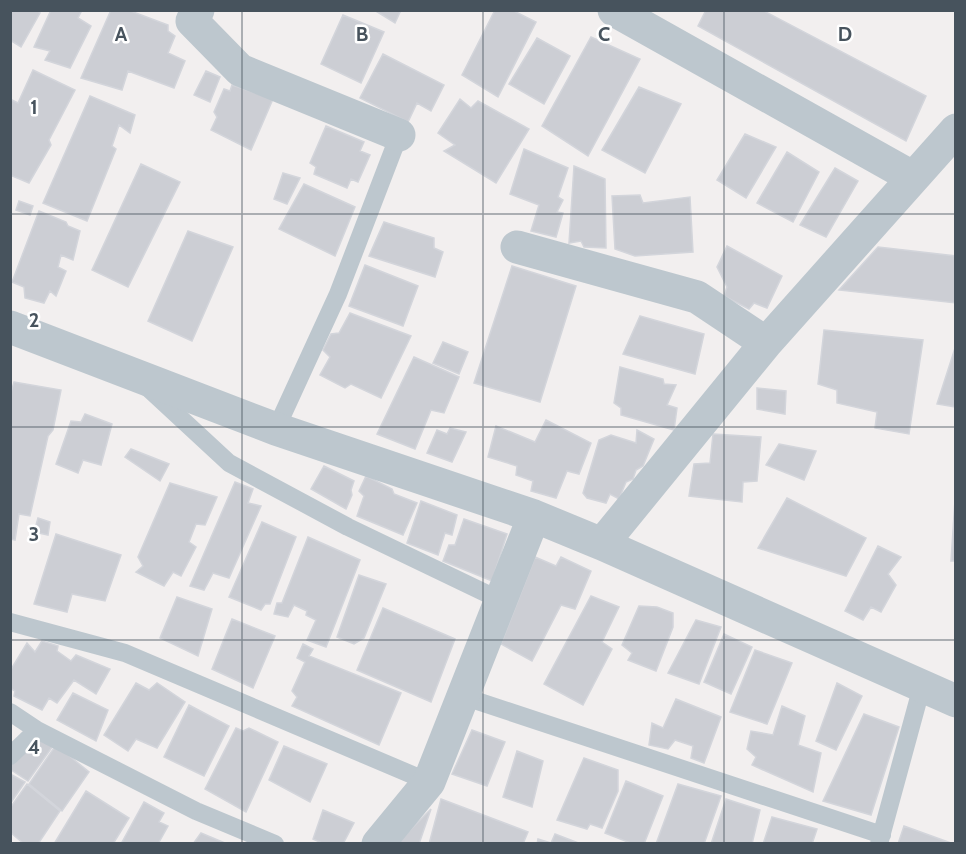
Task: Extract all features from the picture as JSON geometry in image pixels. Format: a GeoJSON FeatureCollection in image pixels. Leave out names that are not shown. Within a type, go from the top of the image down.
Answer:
{"type":"FeatureCollection","features":[{"type":"Feature","properties":{"kind":"street"},"geometry":{"type":"LineString","coordinates":[[614,10],[912,177]]}},
{"type":"Feature","properties":{"kind":"street"},"geometry":{"type":"LineString","coordinates":[[186,14],[240,70],[399,135]]}},
{"type":"Feature","properties":{"kind":"street"},"geometry":{"type":"LineString","coordinates":[[602,544],[766,342],[956,130]]}},
{"type":"Feature","properties":{"kind":"street"},"geometry":{"type":"LineString","coordinates":[[517,247],[697,297],[766,342]]}},
{"type":"Feature","properties":{"kind":"street"},"geometry":{"type":"LineString","coordinates":[[10,327],[276,429],[534,516],[956,701]]}},
{"type":"Feature","properties":{"kind":"street"},"geometry":{"type":"LineString","coordinates":[[378,843],[429,782],[534,516]]}},
{"type":"Feature","properties":{"kind":"lane"},"geometry":{"type":"LineString","coordinates":[[276,429],[338,294],[399,135]]}},
{"type":"Feature","properties":{"kind":"lane"},"geometry":{"type":"LineString","coordinates":[[134,375],[230,463],[348,527],[500,600]]}},
{"type":"Feature","properties":{"kind":"lane"},"geometry":{"type":"LineString","coordinates":[[10,622],[125,652],[429,782]]}},
{"type":"Feature","properties":{"kind":"lane"},"geometry":{"type":"LineString","coordinates":[[462,696],[880,839],[922,686]]}},
{"type":"Feature","properties":{"kind":"lane"},"geometry":{"type":"LineString","coordinates":[[10,712],[37,730],[196,811],[275,843]]}},
{"type":"Feature","properties":{"kind":"lane"},"geometry":{"type":"LineString","coordinates":[[10,756],[37,730]]}},
{"type":"Feature","properties":{"kind":"building"},"geometry":{"type":"Polygon","coordinates":[[[10,10],[37,10],[40,13],[21,47],[10,40],[10,10]]]}},
{"type":"Feature","properties":{"kind":"building"},"geometry":{"type":"Polygon","coordinates":[[[51,10],[82,10],[78,18],[91,26],[70,68],[45,60],[50,51],[34,47],[51,10]]]}},
{"type":"Feature","properties":{"kind":"building"},"geometry":{"type":"Polygon","coordinates":[[[111,10],[128,10],[168,25],[168,31],[175,36],[168,53],[185,61],[174,88],[128,71],[122,90],[81,78],[111,10]]]}},
{"type":"Feature","properties":{"kind":"building"},"geometry":{"type":"Polygon","coordinates":[[[374,10],[401,10],[395,23],[374,10]]]}},
{"type":"Feature","properties":{"kind":"building"},"geometry":{"type":"Polygon","coordinates":[[[495,10],[512,10],[536,22],[498,97],[462,75],[495,10]]]}},
{"type":"Feature","properties":{"kind":"building"},"geometry":{"type":"Polygon","coordinates":[[[706,10],[762,10],[926,96],[906,141],[698,26],[706,10]]]}},
{"type":"Feature","properties":{"kind":"building"},"geometry":{"type":"Polygon","coordinates":[[[343,15],[384,32],[361,83],[321,64],[343,15]]]}},
{"type":"Feature","properties":{"kind":"building"},"geometry":{"type":"Polygon","coordinates":[[[591,37],[640,59],[588,156],[542,126],[591,37]]]}},
{"type":"Feature","properties":{"kind":"building"},"geometry":{"type":"Polygon","coordinates":[[[537,38],[570,56],[544,104],[509,84],[537,38]]]}},
{"type":"Feature","properties":{"kind":"building"},"geometry":{"type":"Polygon","coordinates":[[[383,54],[444,85],[431,111],[417,103],[408,122],[360,98],[383,54]]]}},
{"type":"Feature","properties":{"kind":"building"},"geometry":{"type":"Polygon","coordinates":[[[33,70],[75,90],[49,140],[51,145],[29,183],[10,175],[10,99],[18,103],[33,70]]]}},
{"type":"Feature","properties":{"kind":"building"},"geometry":{"type":"Polygon","coordinates":[[[206,71],[220,77],[210,102],[194,95],[206,71]]]}},
{"type":"Feature","properties":{"kind":"building"},"geometry":{"type":"Polygon","coordinates":[[[232,85],[273,99],[251,150],[211,130],[217,117],[214,112],[224,89],[230,91],[232,85]]]}},
{"type":"Feature","properties":{"kind":"building"},"geometry":{"type":"Polygon","coordinates":[[[639,87],[681,104],[645,173],[602,150],[639,87]]]}},
{"type":"Feature","properties":{"kind":"building"},"geometry":{"type":"Polygon","coordinates":[[[90,96],[135,115],[130,133],[119,125],[112,146],[116,149],[87,221],[43,203],[90,96]]]}},
{"type":"Feature","properties":{"kind":"building"},"geometry":{"type":"Polygon","coordinates":[[[460,99],[471,108],[478,101],[529,129],[496,183],[444,151],[455,145],[438,133],[460,99]]]}},
{"type":"Feature","properties":{"kind":"building"},"geometry":{"type":"Polygon","coordinates":[[[326,126],[364,142],[360,151],[370,155],[358,182],[351,179],[347,188],[314,174],[316,167],[310,163],[326,126]]]}},
{"type":"Feature","properties":{"kind":"building"},"geometry":{"type":"Polygon","coordinates":[[[745,134],[776,147],[746,198],[717,180],[745,134]]]}},
{"type":"Feature","properties":{"kind":"building"},"geometry":{"type":"Polygon","coordinates":[[[524,149],[568,168],[558,197],[563,200],[557,212],[563,213],[556,237],[531,231],[539,205],[510,194],[524,149]]]}},
{"type":"Feature","properties":{"kind":"building"},"geometry":{"type":"Polygon","coordinates":[[[787,152],[819,172],[793,222],[757,203],[787,152]]]}},
{"type":"Feature","properties":{"kind":"building"},"geometry":{"type":"Polygon","coordinates":[[[141,164],[180,182],[128,287],[92,270],[141,164]]]}},
{"type":"Feature","properties":{"kind":"building"},"geometry":{"type":"Polygon","coordinates":[[[574,166],[605,179],[606,248],[584,247],[581,241],[569,243],[574,166]]]}},
{"type":"Feature","properties":{"kind":"building"},"geometry":{"type":"Polygon","coordinates":[[[835,168],[858,181],[826,237],[800,225],[835,168]]]}},
{"type":"Feature","properties":{"kind":"building"},"geometry":{"type":"Polygon","coordinates":[[[283,173],[300,178],[287,204],[274,199],[283,173]]]}},
{"type":"Feature","properties":{"kind":"building"},"geometry":{"type":"Polygon","coordinates":[[[304,184],[355,207],[335,256],[279,229],[304,184]]]}},
{"type":"Feature","properties":{"kind":"building"},"geometry":{"type":"Polygon","coordinates":[[[640,195],[643,203],[690,197],[693,252],[635,256],[615,249],[612,196],[640,195]]]}},
{"type":"Feature","properties":{"kind":"building"},"geometry":{"type":"Polygon","coordinates":[[[19,201],[33,206],[30,215],[16,210],[19,201]]]}},
{"type":"Feature","properties":{"kind":"building"},"geometry":{"type":"Polygon","coordinates":[[[39,211],[66,222],[68,226],[80,231],[73,260],[61,255],[58,267],[66,271],[56,296],[50,291],[44,303],[25,298],[24,287],[12,282],[39,211]]]}},
{"type":"Feature","properties":{"kind":"building"},"geometry":{"type":"Polygon","coordinates":[[[384,222],[434,238],[434,248],[443,252],[435,277],[369,256],[384,222]]]}},
{"type":"Feature","properties":{"kind":"building"},"geometry":{"type":"Polygon","coordinates":[[[188,231],[233,247],[192,341],[148,321],[188,231]]]}},
{"type":"Feature","properties":{"kind":"building"},"geometry":{"type":"Polygon","coordinates":[[[727,246],[782,276],[767,308],[754,303],[749,309],[724,296],[727,287],[717,267],[727,246]]]}},
{"type":"Feature","properties":{"kind":"building"},"geometry":{"type":"Polygon","coordinates":[[[878,247],[956,256],[956,303],[839,290],[878,247]]]}},
{"type":"Feature","properties":{"kind":"building"},"geometry":{"type":"Polygon","coordinates":[[[365,265],[418,286],[403,326],[349,306],[365,265]]]}},
{"type":"Feature","properties":{"kind":"building"},"geometry":{"type":"Polygon","coordinates":[[[512,266],[576,286],[540,402],[474,383],[512,266]]]}},
{"type":"Feature","properties":{"kind":"building"},"geometry":{"type":"Polygon","coordinates":[[[350,313],[411,336],[381,398],[351,384],[345,388],[320,375],[330,357],[323,350],[331,334],[339,333],[350,313]]]}},
{"type":"Feature","properties":{"kind":"building"},"geometry":{"type":"Polygon","coordinates":[[[640,316],[704,334],[695,374],[623,354],[640,316]]]}},
{"type":"Feature","properties":{"kind":"building"},"geometry":{"type":"Polygon","coordinates":[[[824,330],[923,340],[909,434],[875,428],[877,412],[837,403],[837,390],[818,384],[824,330]]]}},
{"type":"Feature","properties":{"kind":"building"},"geometry":{"type":"Polygon","coordinates":[[[443,342],[468,352],[459,374],[433,363],[443,342]]]}},
{"type":"Feature","properties":{"kind":"building"},"geometry":{"type":"Polygon","coordinates":[[[956,345],[956,407],[937,404],[956,345]]]}},
{"type":"Feature","properties":{"kind":"building"},"geometry":{"type":"Polygon","coordinates":[[[414,357],[459,377],[444,413],[431,410],[415,449],[377,434],[414,357]]]}},
{"type":"Feature","properties":{"kind":"building"},"geometry":{"type":"Polygon","coordinates":[[[620,367],[663,379],[664,384],[676,385],[667,405],[677,408],[674,430],[621,415],[621,408],[614,403],[620,367]]]}},
{"type":"Feature","properties":{"kind":"building"},"geometry":{"type":"Polygon","coordinates":[[[14,382],[61,390],[30,516],[19,514],[15,540],[10,539],[10,396],[14,382]]]}},
{"type":"Feature","properties":{"kind":"building"},"geometry":{"type":"Polygon","coordinates":[[[757,388],[786,391],[785,414],[757,409],[757,388]]]}},
{"type":"Feature","properties":{"kind":"building"},"geometry":{"type":"Polygon","coordinates":[[[85,414],[112,424],[101,465],[83,460],[78,473],[56,464],[71,421],[81,422],[85,414]]]}},
{"type":"Feature","properties":{"kind":"building"},"geometry":{"type":"Polygon","coordinates":[[[546,420],[591,443],[579,474],[567,471],[556,498],[531,491],[533,481],[516,475],[517,466],[488,457],[496,426],[535,442],[546,420]]]}},
{"type":"Feature","properties":{"kind":"building"},"geometry":{"type":"Polygon","coordinates":[[[450,428],[466,432],[452,462],[427,453],[437,430],[447,434],[450,428]]]}},
{"type":"Feature","properties":{"kind":"building"},"geometry":{"type":"Polygon","coordinates":[[[637,430],[654,439],[643,466],[636,470],[633,479],[626,482],[619,499],[610,494],[606,503],[587,498],[583,493],[599,440],[611,435],[636,443],[637,430]]]}},
{"type":"Feature","properties":{"kind":"building"},"geometry":{"type":"Polygon","coordinates":[[[713,434],[761,437],[757,481],[743,482],[742,502],[689,496],[694,464],[710,463],[713,434]]]}},
{"type":"Feature","properties":{"kind":"building"},"geometry":{"type":"Polygon","coordinates":[[[779,444],[816,451],[804,480],[766,465],[779,444]]]}},
{"type":"Feature","properties":{"kind":"building"},"geometry":{"type":"Polygon","coordinates":[[[131,449],[169,464],[160,481],[125,457],[131,449]]]}},
{"type":"Feature","properties":{"kind":"building"},"geometry":{"type":"Polygon","coordinates":[[[324,466],[354,481],[352,495],[346,509],[311,489],[324,466]]]}},
{"type":"Feature","properties":{"kind":"building"},"geometry":{"type":"Polygon","coordinates":[[[366,476],[392,489],[394,494],[417,503],[403,535],[357,516],[364,496],[359,491],[366,476]]]}},
{"type":"Feature","properties":{"kind":"building"},"geometry":{"type":"Polygon","coordinates":[[[235,482],[253,489],[248,503],[261,506],[229,578],[213,573],[204,590],[190,586],[235,482]]]}},
{"type":"Feature","properties":{"kind":"building"},"geometry":{"type":"Polygon","coordinates":[[[170,483],[217,497],[205,525],[196,524],[189,542],[196,547],[181,576],[173,572],[164,586],[136,572],[143,566],[138,557],[170,483]]]}},
{"type":"Feature","properties":{"kind":"building"},"geometry":{"type":"Polygon","coordinates":[[[956,485],[956,561],[951,561],[956,485]]]}},
{"type":"Feature","properties":{"kind":"building"},"geometry":{"type":"Polygon","coordinates":[[[787,498],[866,538],[846,576],[758,548],[787,498]]]}},
{"type":"Feature","properties":{"kind":"building"},"geometry":{"type":"Polygon","coordinates":[[[421,501],[457,515],[452,535],[445,533],[438,555],[407,543],[421,501]]]}},
{"type":"Feature","properties":{"kind":"building"},"geometry":{"type":"Polygon","coordinates":[[[38,518],[50,522],[48,535],[34,532],[38,518]]]}},
{"type":"Feature","properties":{"kind":"building"},"geometry":{"type":"Polygon","coordinates":[[[464,519],[507,534],[492,581],[443,561],[449,545],[455,545],[464,519]]]}},
{"type":"Feature","properties":{"kind":"building"},"geometry":{"type":"Polygon","coordinates":[[[262,522],[296,537],[270,604],[265,604],[261,610],[229,597],[262,522]]]}},
{"type":"Feature","properties":{"kind":"building"},"geometry":{"type":"Polygon","coordinates":[[[56,534],[121,555],[105,601],[72,594],[67,612],[34,604],[56,534]]]}},
{"type":"Feature","properties":{"kind":"building"},"geometry":{"type":"Polygon","coordinates":[[[308,537],[360,560],[326,647],[307,640],[316,620],[306,615],[307,611],[294,605],[288,617],[274,614],[277,603],[282,603],[308,537]]]}},
{"type":"Feature","properties":{"kind":"building"},"geometry":{"type":"Polygon","coordinates":[[[878,546],[901,557],[888,574],[896,585],[881,612],[871,607],[863,620],[845,611],[878,546]]]}},
{"type":"Feature","properties":{"kind":"building"},"geometry":{"type":"Polygon","coordinates":[[[535,557],[556,566],[561,557],[591,571],[575,609],[561,605],[532,661],[501,644],[535,557]]]}},
{"type":"Feature","properties":{"kind":"building"},"geometry":{"type":"Polygon","coordinates":[[[359,575],[386,584],[364,638],[354,644],[337,637],[359,575]]]}},
{"type":"Feature","properties":{"kind":"building"},"geometry":{"type":"Polygon","coordinates":[[[591,596],[619,607],[602,642],[612,649],[583,705],[544,684],[591,596]]]}},
{"type":"Feature","properties":{"kind":"building"},"geometry":{"type":"Polygon","coordinates":[[[177,597],[212,609],[198,656],[160,638],[177,597]]]}},
{"type":"Feature","properties":{"kind":"building"},"geometry":{"type":"Polygon","coordinates":[[[639,606],[657,607],[673,613],[673,627],[656,671],[628,660],[632,653],[622,645],[639,606]]]}},
{"type":"Feature","properties":{"kind":"building"},"geometry":{"type":"Polygon","coordinates":[[[383,608],[455,639],[431,702],[357,670],[383,608]]]}},
{"type":"Feature","properties":{"kind":"building"},"geometry":{"type":"Polygon","coordinates":[[[232,619],[275,636],[253,688],[212,669],[232,619]]]}},
{"type":"Feature","properties":{"kind":"building"},"geometry":{"type":"Polygon","coordinates":[[[696,620],[721,627],[699,684],[668,673],[696,620]]]}},
{"type":"Feature","properties":{"kind":"building"},"geometry":{"type":"Polygon","coordinates":[[[724,634],[752,647],[731,694],[704,682],[724,634]]]}},
{"type":"Feature","properties":{"kind":"building"},"geometry":{"type":"Polygon","coordinates":[[[42,641],[58,646],[57,651],[71,661],[76,655],[110,669],[96,694],[74,680],[57,703],[49,698],[42,710],[14,696],[15,691],[10,688],[10,671],[27,643],[35,652],[42,641]]]}},
{"type":"Feature","properties":{"kind":"building"},"geometry":{"type":"Polygon","coordinates":[[[303,644],[313,649],[309,656],[401,693],[379,745],[292,706],[297,697],[292,691],[305,662],[297,658],[303,644]]]}},
{"type":"Feature","properties":{"kind":"building"},"geometry":{"type":"Polygon","coordinates":[[[755,650],[792,663],[767,724],[730,712],[755,650]]]}},
{"type":"Feature","properties":{"kind":"building"},"geometry":{"type":"Polygon","coordinates":[[[136,683],[149,690],[157,683],[185,702],[157,748],[136,739],[128,751],[104,735],[136,683]]]}},
{"type":"Feature","properties":{"kind":"building"},"geometry":{"type":"Polygon","coordinates":[[[837,683],[862,696],[836,750],[816,741],[837,683]]]}},
{"type":"Feature","properties":{"kind":"building"},"geometry":{"type":"Polygon","coordinates":[[[73,693],[108,710],[96,741],[57,720],[73,693]]]}},
{"type":"Feature","properties":{"kind":"building"},"geometry":{"type":"Polygon","coordinates":[[[676,699],[721,717],[704,763],[691,758],[693,746],[675,740],[668,749],[649,745],[652,723],[663,728],[676,699]]]}},
{"type":"Feature","properties":{"kind":"building"},"geometry":{"type":"Polygon","coordinates":[[[189,705],[229,726],[204,776],[164,757],[189,705]]]}},
{"type":"Feature","properties":{"kind":"building"},"geometry":{"type":"Polygon","coordinates":[[[782,706],[805,716],[798,745],[821,753],[813,792],[752,765],[756,757],[747,749],[751,731],[773,735],[782,706]]]}},
{"type":"Feature","properties":{"kind":"building"},"geometry":{"type":"Polygon","coordinates":[[[864,714],[899,727],[871,815],[823,801],[864,714]]]}},
{"type":"Feature","properties":{"kind":"building"},"geometry":{"type":"Polygon","coordinates":[[[236,728],[243,731],[249,728],[278,742],[246,812],[205,789],[236,728]]]}},
{"type":"Feature","properties":{"kind":"building"},"geometry":{"type":"Polygon","coordinates":[[[472,730],[505,742],[487,786],[452,774],[472,730]]]}},
{"type":"Feature","properties":{"kind":"building"},"geometry":{"type":"Polygon","coordinates":[[[36,732],[55,743],[28,781],[10,769],[10,758],[36,732]]]}},
{"type":"Feature","properties":{"kind":"building"},"geometry":{"type":"Polygon","coordinates":[[[56,745],[89,772],[62,811],[29,784],[56,745]]]}},
{"type":"Feature","properties":{"kind":"building"},"geometry":{"type":"Polygon","coordinates":[[[284,746],[327,764],[310,802],[269,780],[284,746]]]}},
{"type":"Feature","properties":{"kind":"building"},"geometry":{"type":"Polygon","coordinates":[[[517,751],[543,761],[532,807],[503,797],[517,751]]]}},
{"type":"Feature","properties":{"kind":"building"},"geometry":{"type":"Polygon","coordinates":[[[584,758],[618,770],[618,791],[602,828],[590,824],[587,829],[557,820],[584,758]]]}},
{"type":"Feature","properties":{"kind":"building"},"geometry":{"type":"Polygon","coordinates":[[[10,774],[25,782],[10,804],[10,774]]]}},
{"type":"Feature","properties":{"kind":"building"},"geometry":{"type":"Polygon","coordinates":[[[626,781],[663,796],[644,844],[633,844],[605,833],[626,781]]]}},
{"type":"Feature","properties":{"kind":"building"},"geometry":{"type":"Polygon","coordinates":[[[27,784],[60,811],[38,844],[24,844],[10,832],[10,808],[27,784]]]}},
{"type":"Feature","properties":{"kind":"building"},"geometry":{"type":"Polygon","coordinates":[[[678,784],[721,796],[704,844],[656,844],[678,784]]]}},
{"type":"Feature","properties":{"kind":"building"},"geometry":{"type":"Polygon","coordinates":[[[86,791],[129,818],[113,844],[54,844],[86,791]]]}},
{"type":"Feature","properties":{"kind":"building"},"geometry":{"type":"Polygon","coordinates":[[[441,799],[528,832],[523,844],[429,844],[441,799]]]}},
{"type":"Feature","properties":{"kind":"building"},"geometry":{"type":"Polygon","coordinates":[[[726,799],[760,810],[752,844],[711,844],[726,799]]]}},
{"type":"Feature","properties":{"kind":"building"},"geometry":{"type":"Polygon","coordinates":[[[144,802],[164,813],[159,822],[168,826],[158,844],[121,844],[144,802]]]}},
{"type":"Feature","properties":{"kind":"building"},"geometry":{"type":"Polygon","coordinates":[[[431,809],[419,844],[396,844],[431,809]]]}},
{"type":"Feature","properties":{"kind":"building"},"geometry":{"type":"Polygon","coordinates":[[[323,810],[354,823],[343,844],[324,844],[313,839],[323,810]]]}},
{"type":"Feature","properties":{"kind":"building"},"geometry":{"type":"Polygon","coordinates":[[[772,817],[817,829],[812,844],[763,844],[772,817]]]}},
{"type":"Feature","properties":{"kind":"building"},"geometry":{"type":"Polygon","coordinates":[[[904,826],[951,843],[898,844],[904,826]]]}},
{"type":"Feature","properties":{"kind":"building"},"geometry":{"type":"Polygon","coordinates":[[[201,833],[225,843],[225,844],[193,844],[201,833]]]}},
{"type":"Feature","properties":{"kind":"building"},"geometry":{"type":"Polygon","coordinates":[[[555,834],[581,844],[537,844],[538,839],[551,843],[555,834]]]}}]}
